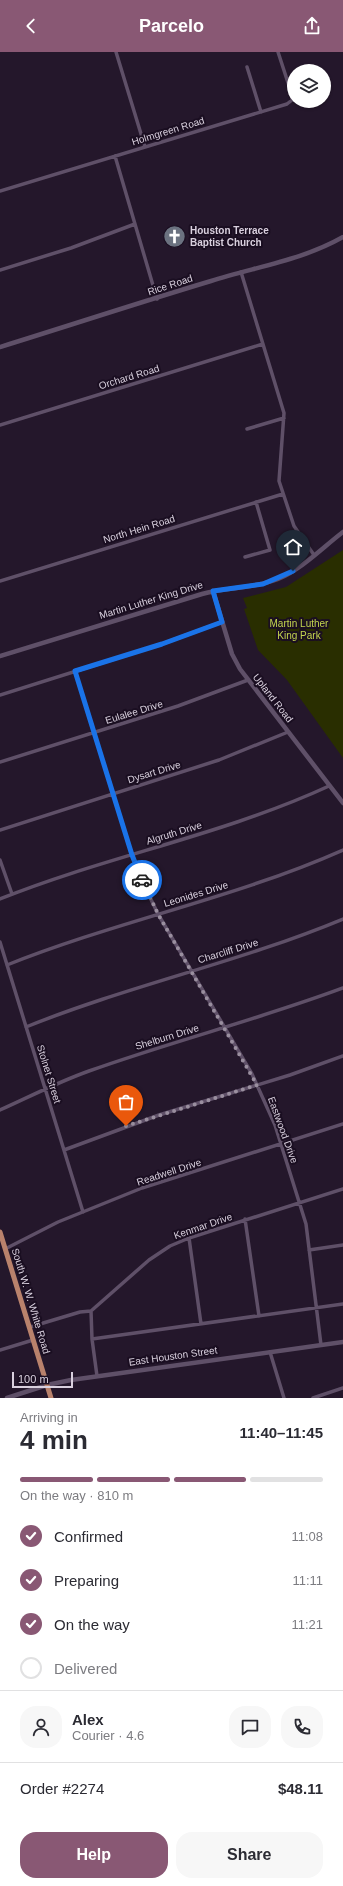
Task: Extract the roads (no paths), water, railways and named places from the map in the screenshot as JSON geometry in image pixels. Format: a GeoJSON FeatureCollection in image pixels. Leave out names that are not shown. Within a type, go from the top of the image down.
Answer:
{"type":"FeatureCollection","features":[{"type":"Feature","properties":{"kind":"main road","name":"Rice Road"},"geometry":{"type":"LineString","coordinates":[[0,347],[241,272],[311,252],[343,237]]}},
{"type":"Feature","properties":{"kind":"main road","name":"Martin Luther King Drive"},"geometry":{"type":"LineString","coordinates":[[0,656],[213,591],[248,587],[277,579],[293,571],[343,532]]}},
{"type":"Feature","properties":{"kind":"main road","name":"Upland Road"},"geometry":{"type":"LineString","coordinates":[[213,591],[234,658],[248,680],[269,705],[343,803]]}},
{"type":"Feature","properties":{"kind":"main road","name":"South W. W. White Road"},"geometry":{"type":"LineString","coordinates":[[0,1232],[51,1398]]}},
{"type":"Feature","properties":{"kind":"main road","name":"East Houston Street"},"geometry":{"type":"LineString","coordinates":[[7,1398],[47,1385],[97,1376],[343,1342]]}},
{"type":"Feature","properties":{"kind":"street"},"geometry":{"type":"LineString","coordinates":[[116,52],[145,147]]}},
{"type":"Feature","properties":{"kind":"street","name":"Holmgreen Road"},"geometry":{"type":"LineString","coordinates":[[0,191],[287,104],[292,100],[291,91],[278,52]]}},
{"type":"Feature","properties":{"kind":"street"},"geometry":{"type":"LineString","coordinates":[[247,67],[261,112]]}},
{"type":"Feature","properties":{"kind":"street"},"geometry":{"type":"LineString","coordinates":[[115,156],[157,299]]}},
{"type":"Feature","properties":{"kind":"street"},"geometry":{"type":"LineString","coordinates":[[0,270],[71,248],[135,224]]}},
{"type":"Feature","properties":{"kind":"street"},"geometry":{"type":"LineString","coordinates":[[241,272],[283,408],[284,418],[278,471],[283,494],[294,526],[314,555]]}},
{"type":"Feature","properties":{"kind":"street","name":"Orchard Road"},"geometry":{"type":"LineString","coordinates":[[0,425],[263,344]]}},
{"type":"Feature","properties":{"kind":"street"},"geometry":{"type":"LineString","coordinates":[[247,430],[284,418]]}},
{"type":"Feature","properties":{"kind":"street","name":"North Hein Road"},"geometry":{"type":"LineString","coordinates":[[0,581],[283,494]]}},
{"type":"Feature","properties":{"kind":"street"},"geometry":{"type":"LineString","coordinates":[[245,557],[270,550],[256,502]]}},
{"type":"Feature","properties":{"kind":"street"},"geometry":{"type":"LineString","coordinates":[[0,695],[162,644],[222,622]]}},
{"type":"Feature","properties":{"kind":"street","name":"Eastwood Drive"},"geometry":{"type":"LineString","coordinates":[[75,671],[132,855],[158,914],[257,1085],[271,1116],[306,1224],[308,1250],[321,1345]]}},
{"type":"Feature","properties":{"kind":"street","name":"Eulalee Drive"},"geometry":{"type":"LineString","coordinates":[[0,762],[178,706],[248,680]]}},
{"type":"Feature","properties":{"kind":"street","name":"Dysart Drive"},"geometry":{"type":"LineString","coordinates":[[0,830],[219,760],[288,732]]}},
{"type":"Feature","properties":{"kind":"street","name":"Algruth Drive"},"geometry":{"type":"LineString","coordinates":[[0,899],[248,818],[329,786]]}},
{"type":"Feature","properties":{"kind":"street","name":"Leonides Drive"},"geometry":{"type":"LineString","coordinates":[[7,965],[50,948],[276,876],[343,850]]}},
{"type":"Feature","properties":{"kind":"street"},"geometry":{"type":"LineString","coordinates":[[0,860],[12,894]]}},
{"type":"Feature","properties":{"kind":"street","name":"Charcliff Drive"},"geometry":{"type":"LineString","coordinates":[[26,1027],[83,1005],[271,946],[343,919]]}},
{"type":"Feature","properties":{"kind":"street","name":"Stolnet Street"},"geometry":{"type":"LineString","coordinates":[[0,942],[83,1212]]}},
{"type":"Feature","properties":{"kind":"street","name":"Shelburn Drive"},"geometry":{"type":"LineString","coordinates":[[0,1110],[45,1089],[111,1063],[225,1028],[343,988]]}},
{"type":"Feature","properties":{"kind":"street"},"geometry":{"type":"LineString","coordinates":[[64,1150],[159,1115],[257,1085],[343,1056]]}},
{"type":"Feature","properties":{"kind":"street","name":"Readwell Drive"},"geometry":{"type":"LineString","coordinates":[[5,1249],[38,1231],[142,1188],[343,1124]]}},
{"type":"Feature","properties":{"kind":"street","name":"Kenmar Drive"},"geometry":{"type":"LineString","coordinates":[[91,1311],[110,1292],[156,1254],[189,1238],[343,1189]]}},
{"type":"Feature","properties":{"kind":"street"},"geometry":{"type":"LineString","coordinates":[[245,1219],[259,1316]]}},
{"type":"Feature","properties":{"kind":"street"},"geometry":{"type":"LineString","coordinates":[[189,1238],[201,1324]]}},
{"type":"Feature","properties":{"kind":"street"},"geometry":{"type":"LineString","coordinates":[[308,1250],[343,1245]]}},
{"type":"Feature","properties":{"kind":"street"},"geometry":{"type":"LineString","coordinates":[[92,1339],[343,1304]]}},
{"type":"Feature","properties":{"kind":"street"},"geometry":{"type":"LineString","coordinates":[[30,1327],[80,1312],[91,1311],[92,1339],[97,1376]]}},
{"type":"Feature","properties":{"kind":"street"},"geometry":{"type":"LineString","coordinates":[[0,1350],[34,1340]]}},
{"type":"Feature","properties":{"kind":"street"},"geometry":{"type":"LineString","coordinates":[[270,1352],[284,1398]]}},
{"type":"Feature","properties":{"kind":"street"},"geometry":{"type":"LineString","coordinates":[[313,1398],[343,1388]]}},
{"type":"Feature","properties":{"kind":"place","name":"Houston Terrace Baptist Church"},"geometry":{"type":"Point","coordinates":[175,236]}},
{"type":"Feature","properties":{"kind":"park label","name":"Martin Luther King Park"},"geometry":{"type":"Point","coordinates":[299,628]}}]}
